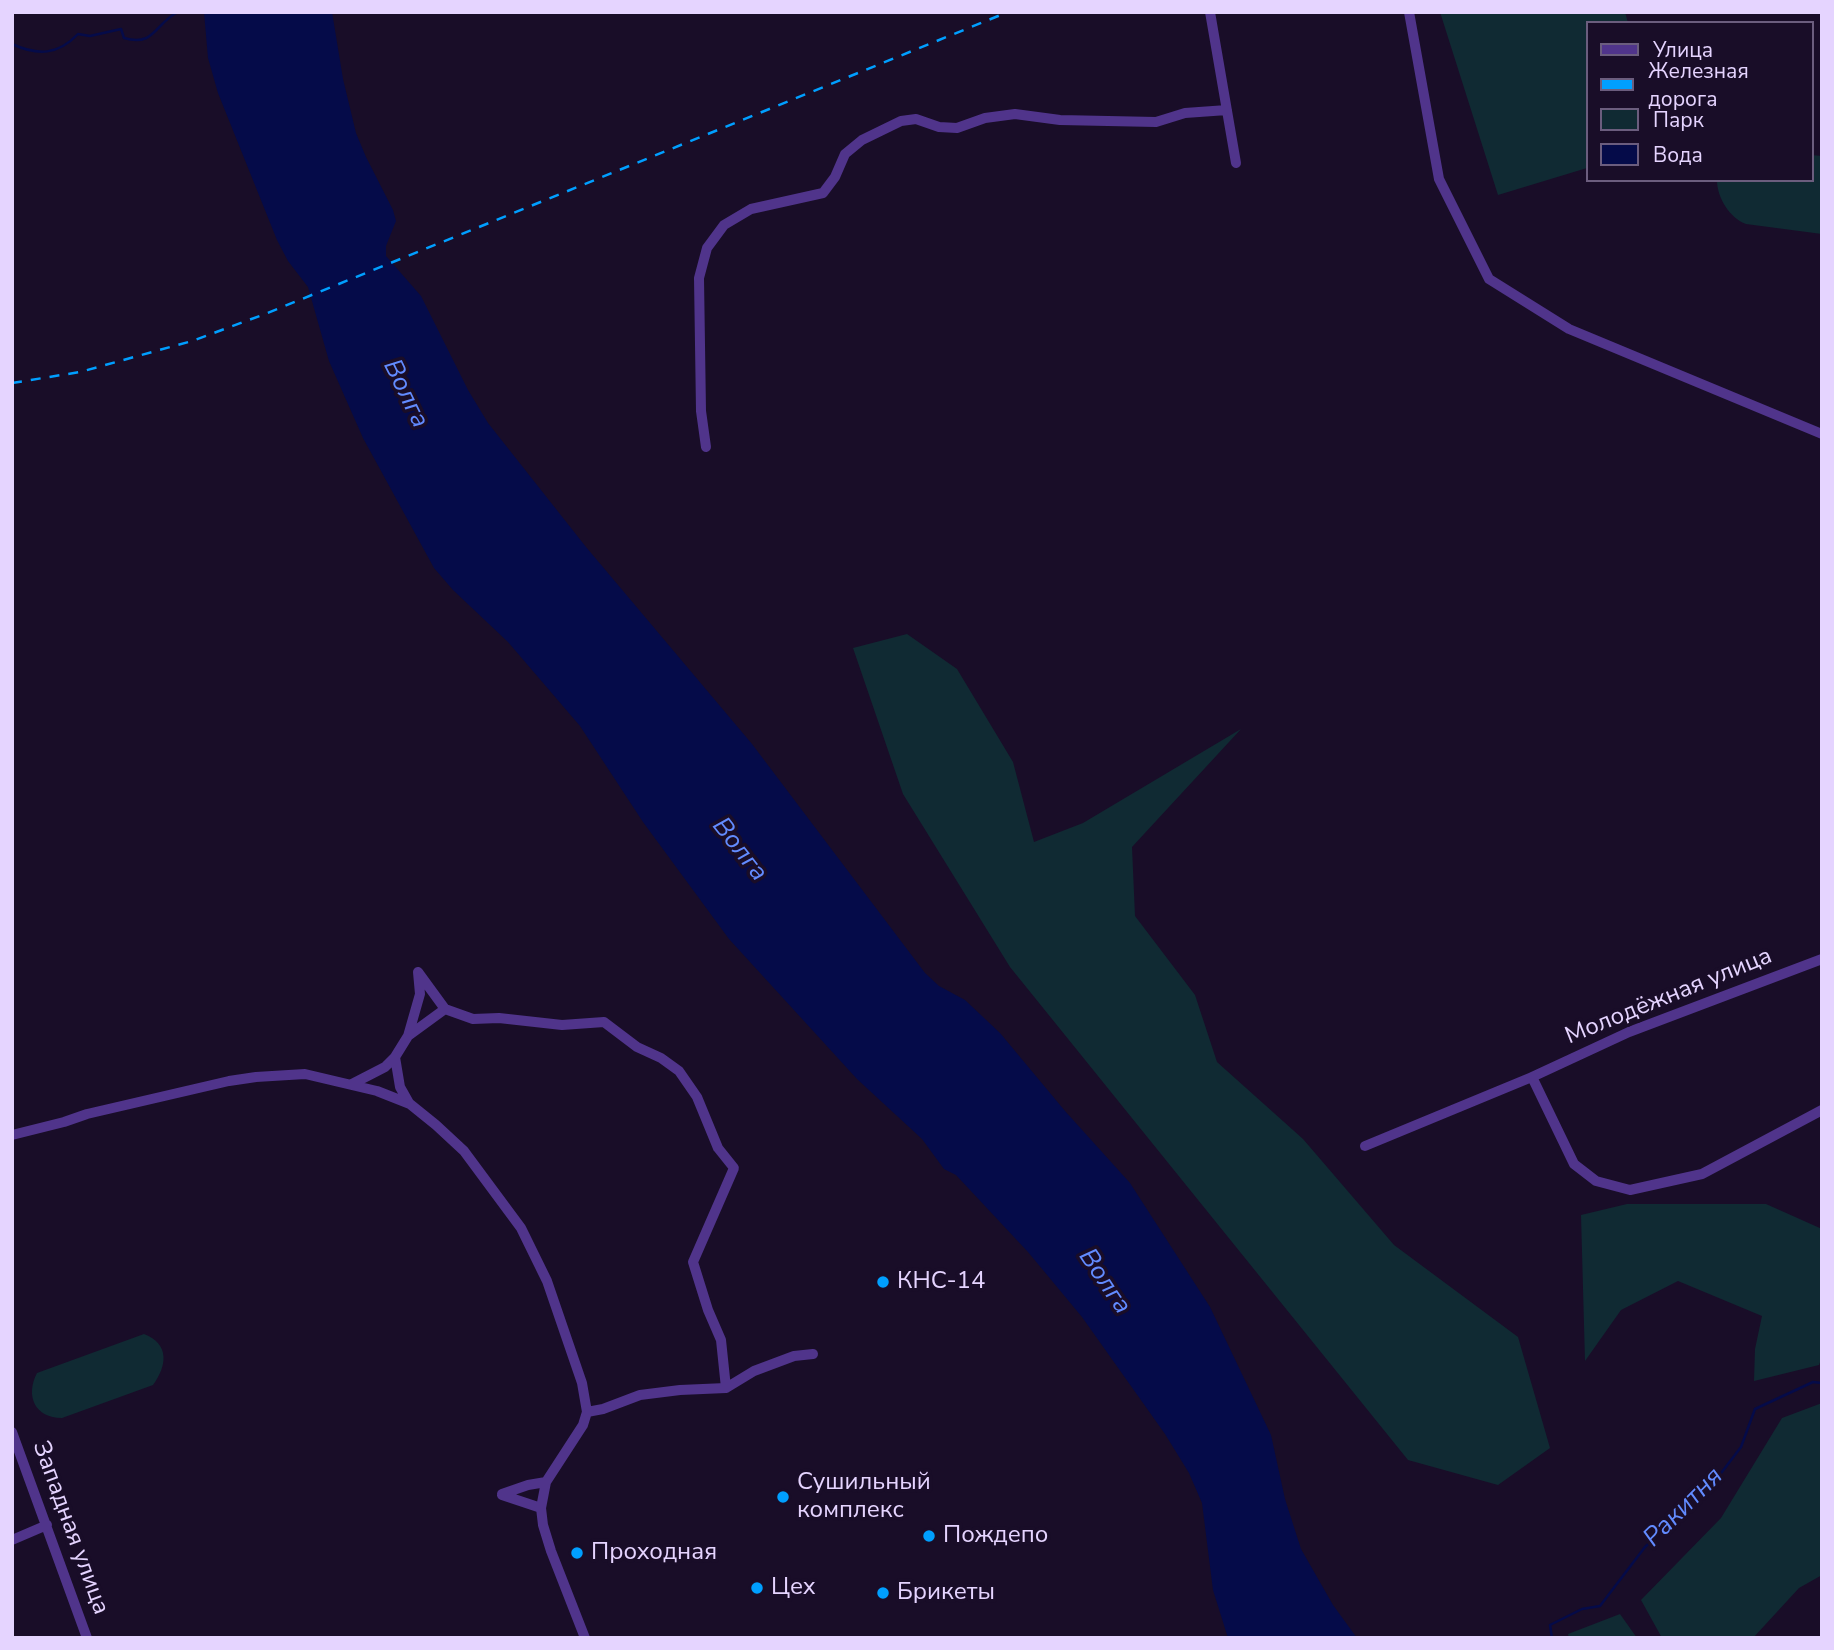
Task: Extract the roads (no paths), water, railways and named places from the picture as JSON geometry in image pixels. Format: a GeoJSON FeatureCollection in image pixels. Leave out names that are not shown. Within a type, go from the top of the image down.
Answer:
{"type":"FeatureCollection","features":[{"type":"Feature","properties":{"kind":"street"},"geometry":{"type":"LineString","coordinates":[[1210,12],[1236,163]]}},
{"type":"Feature","properties":{"kind":"street"},"geometry":{"type":"LineString","coordinates":[[1409,12],[1438,179],[1489,279],[1569,329],[1822,434]]}},
{"type":"Feature","properties":{"kind":"street"},"geometry":{"type":"LineString","coordinates":[[706,447],[700,387],[699,278],[707,248],[724,225],[751,209],[824,193],[845,154],[862,140],[901,121],[916,120],[939,127],[957,128],[985,118],[1015,114],[1060,120],[1156,122],[1185,113],[1227,110]]}},
{"type":"Feature","properties":{"kind":"street","name":"Молодёжная улица"},"geometry":{"type":"LineString","coordinates":[[1365,1146],[1532,1077],[1629,1032],[1822,959]]}},
{"type":"Feature","properties":{"kind":"street"},"geometry":{"type":"LineString","coordinates":[[352,1084],[385,1067],[395,1058],[408,1036],[419,994],[418,972],[445,1009],[473,1019],[499,1018],[562,1025],[604,1023],[638,1047],[680,1071],[697,1097],[718,1148],[734,1168],[693,1262],[721,1340],[726,1388]]}},
{"type":"Feature","properties":{"kind":"street"},"geometry":{"type":"LineString","coordinates":[[408,1036],[445,1009]]}},
{"type":"Feature","properties":{"kind":"street"},"geometry":{"type":"LineString","coordinates":[[395,1058],[400,1087],[410,1104],[464,1151],[521,1228],[547,1281],[582,1383],[587,1412],[583,1425],[547,1482],[541,1508],[551,1550],[584,1638]]}},
{"type":"Feature","properties":{"kind":"street"},"geometry":{"type":"LineString","coordinates":[[12,1135],[87,1114],[256,1077],[305,1074],[377,1091],[410,1104]]}},
{"type":"Feature","properties":{"kind":"street"},"geometry":{"type":"LineString","coordinates":[[1532,1077],[1574,1164],[1595,1181],[1630,1190],[1702,1174],[1822,1110]]}},
{"type":"Feature","properties":{"kind":"street"},"geometry":{"type":"LineString","coordinates":[[587,1412],[640,1395],[726,1388],[754,1371],[794,1356],[814,1354]]}},
{"type":"Feature","properties":{"kind":"street","name":"Западная улица"},"geometry":{"type":"LineString","coordinates":[[12,1432],[88,1638]]}},
{"type":"Feature","properties":{"kind":"street"},"geometry":{"type":"LineString","coordinates":[[541,1508],[502,1494],[547,1482]]}},
{"type":"Feature","properties":{"kind":"street"},"geometry":{"type":"LineString","coordinates":[[12,1539],[47,1525]]}},
{"type":"Feature","properties":{"kind":"water","name":"Волга"},"geometry":{"type":"Polygon","coordinates":[[[204,12],[332,12],[343,79],[356,133],[396,221],[386,246],[386,256],[421,296],[468,390],[488,423],[586,547],[752,744],[925,973],[939,986],[965,1000],[1000,1033],[1130,1183],[1210,1307],[1271,1435],[1285,1499],[1301,1549],[1333,1605],[1357,1638],[1228,1638],[1213,1590],[1202,1503],[1189,1473],[1165,1434],[1082,1317],[1028,1252],[956,1175],[944,1169],[922,1139],[857,1079],[729,939],[643,822],[580,726],[508,642],[453,590],[434,568],[363,438],[329,361],[308,287],[288,261],[277,240],[218,93],[208,58],[204,12]]]}},
{"type":"Feature","properties":{"kind":"waterway"},"geometry":{"type":"LineString","coordinates":[[12,44],[39,52],[55,50],[78,34],[90,36],[121,29],[124,38],[142,39],[154,33],[178,12]]}},
{"type":"Feature","properties":{"kind":"waterway","name":"Ракитня"},"geometry":{"type":"LineString","coordinates":[[1552,1638],[1550,1625],[1582,1609],[1600,1606],[1645,1547],[1712,1485],[1741,1447],[1755,1409],[1813,1382],[1822,1383]]}},
{"type":"Feature","properties":{"kind":"railway"},"geometry":{"type":"LineString","coordinates":[[12,383],[80,372],[192,341],[265,314],[1008,12]]}},
{"type":"Feature","properties":{"kind":"place","name":"КНС-14"},"geometry":{"type":"Point","coordinates":[883,1282]}},
{"type":"Feature","properties":{"kind":"place","name":"Сушильный комплекс"},"geometry":{"type":"Point","coordinates":[783,1497]}},
{"type":"Feature","properties":{"kind":"place","name":"Пождепо"},"geometry":{"type":"Point","coordinates":[929,1536]}},
{"type":"Feature","properties":{"kind":"place","name":"Проходная"},"geometry":{"type":"Point","coordinates":[577,1553]}},
{"type":"Feature","properties":{"kind":"place","name":"Цех"},"geometry":{"type":"Point","coordinates":[757,1588]}},
{"type":"Feature","properties":{"kind":"place","name":"Брикеты"},"geometry":{"type":"Point","coordinates":[883,1593]}}]}
